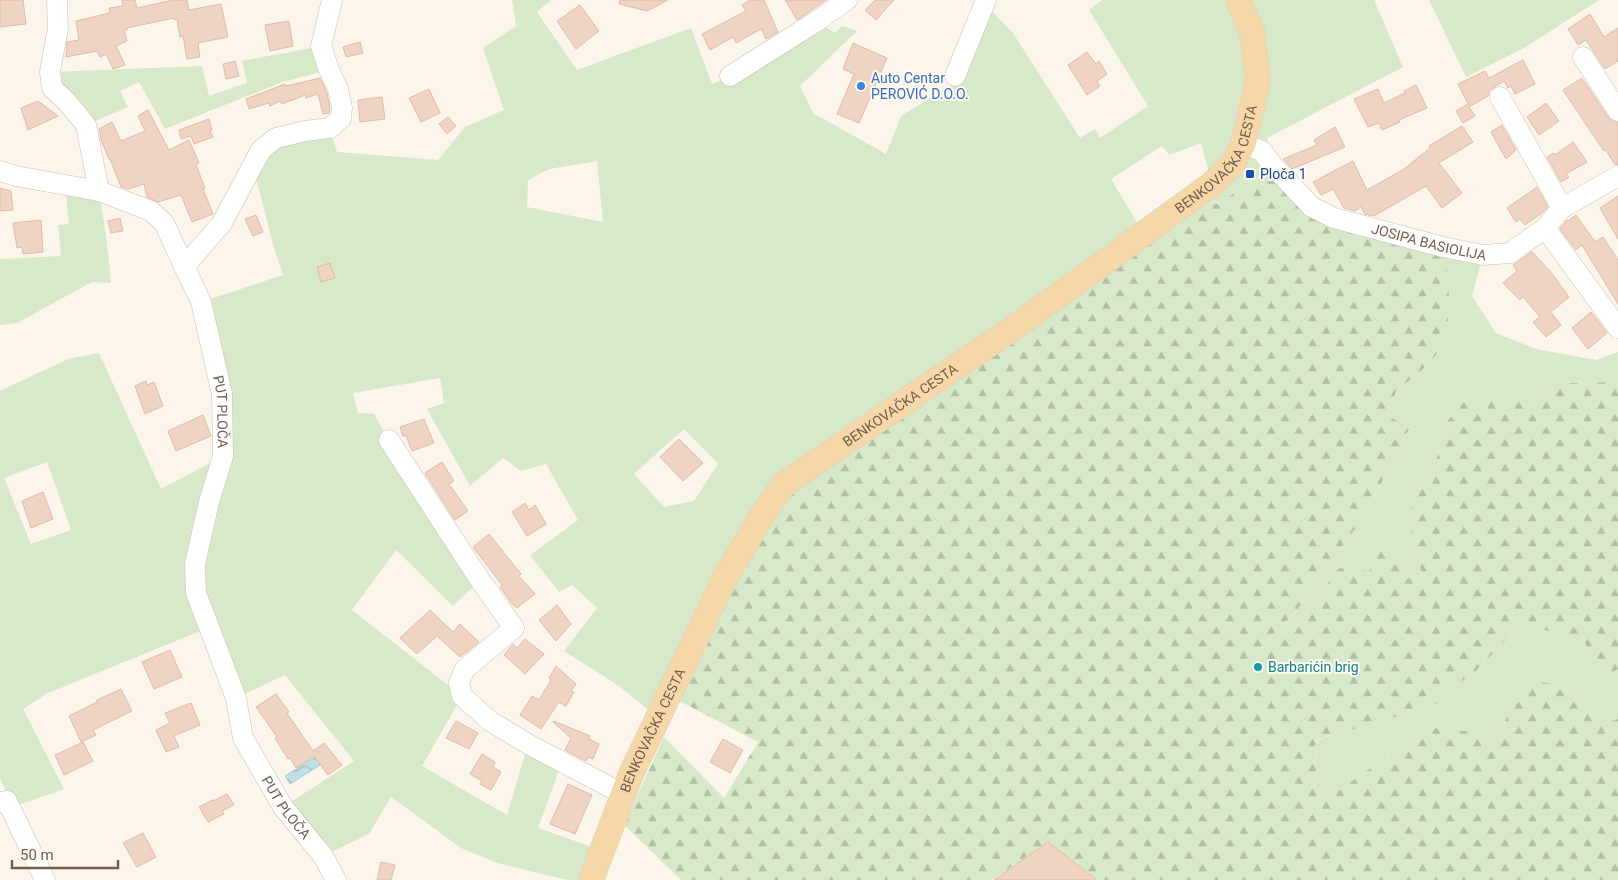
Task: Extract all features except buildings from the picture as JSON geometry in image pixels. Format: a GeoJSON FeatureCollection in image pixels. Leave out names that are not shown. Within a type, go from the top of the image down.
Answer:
{"type":"FeatureCollection","features":[{"type":"Feature","properties":{"kind":"main road","name":"BENKOVAČKA CESTA"},"geometry":{"type":"LineString","coordinates":[[590,880],[623,794],[673,683],[725,578],[783,485],[1022,322],[1212,184],[1233,164],[1243,144],[1258,81],[1252,32],[1238,0]]}},
{"type":"Feature","properties":{"kind":"street"},"geometry":{"type":"LineString","coordinates":[[57,0],[58,28],[50,72],[52,88],[67,102],[86,125],[99,191]]}},
{"type":"Feature","properties":{"kind":"street"},"geometry":{"type":"LineString","coordinates":[[184,267],[222,223],[261,150],[276,138],[305,131],[330,128],[341,118],[342,108],[338,89],[321,46],[332,0]]}},
{"type":"Feature","properties":{"kind":"street"},"geometry":{"type":"LineString","coordinates":[[730,76],[817,21],[846,0]]}},
{"type":"Feature","properties":{"kind":"street"},"geometry":{"type":"LineString","coordinates":[[955,76],[986,0]]}},
{"type":"Feature","properties":{"kind":"street"},"geometry":{"type":"LineString","coordinates":[[1583,57],[1618,111]]}},
{"type":"Feature","properties":{"kind":"street"},"geometry":{"type":"LineString","coordinates":[[1500,97],[1562,208]]}},
{"type":"Feature","properties":{"kind":"street","name":"JOSIPA BASIOLIJA"},"geometry":{"type":"LineString","coordinates":[[1243,144],[1262,151],[1273,166],[1312,207],[1334,218],[1442,247],[1483,255],[1510,254],[1545,228],[1562,208],[1618,176]]}},
{"type":"Feature","properties":{"kind":"street","name":"PUT PLOČA"},"geometry":{"type":"LineString","coordinates":[[0,171],[16,176],[99,191],[151,210],[164,223],[200,302],[222,394],[223,456],[209,502],[195,564],[196,593],[236,698],[243,738],[283,807],[324,856],[336,880]]}},
{"type":"Feature","properties":{"kind":"street"},"geometry":{"type":"LineString","coordinates":[[1545,228],[1618,328]]}},
{"type":"Feature","properties":{"kind":"street"},"geometry":{"type":"LineString","coordinates":[[389,440],[514,628],[465,669],[460,683],[462,696],[490,721],[528,744],[623,794]]}},
{"type":"Feature","properties":{"kind":"street"},"geometry":{"type":"LineString","coordinates":[[0,802],[7,800],[45,880]]}},
{"type":"Feature","properties":{"kind":"green space"},"geometry":{"type":"Polygon","coordinates":[[[512,0],[551,0],[537,12],[577,70],[691,28],[712,84],[822,25],[835,33],[842,26],[857,31],[800,86],[813,113],[886,154],[901,116],[964,77],[992,11],[1013,33],[1080,138],[1095,129],[1100,138],[1148,106],[1089,10],[1102,0],[1374,0],[1403,67],[1267,138],[1273,166],[1218,204],[1188,202],[1212,184],[1201,143],[1169,155],[1162,146],[1111,179],[1144,234],[657,717],[619,686],[564,651],[597,608],[572,585],[559,592],[530,555],[578,520],[546,464],[521,471],[503,458],[470,486],[427,409],[444,403],[440,378],[353,393],[358,413],[374,414],[480,580],[453,606],[396,550],[352,610],[462,696],[422,766],[507,815],[528,744],[562,762],[538,828],[601,850],[591,880],[567,880],[497,863],[461,848],[391,797],[369,834],[323,856],[283,807],[354,761],[285,675],[236,698],[208,628],[48,693],[23,709],[64,789],[13,807],[0,778],[0,391],[68,359],[99,353],[161,489],[223,456],[201,302],[283,275],[274,248],[253,166],[261,150],[330,128],[337,152],[438,160],[465,127],[504,110],[483,48],[516,26],[512,0]],[[597,161],[549,169],[528,180],[527,207],[603,222],[597,161]],[[684,429],[634,474],[664,507],[694,501],[718,464],[684,429]],[[47,462],[4,478],[31,544],[71,530],[47,462]]]}},
{"type":"Feature","properties":{"kind":"green space"},"geometry":{"type":"Polygon","coordinates":[[[1429,0],[1599,0],[1524,48],[1466,77],[1429,0]]]}},
{"type":"Feature","properties":{"kind":"green space"},"geometry":{"type":"Polygon","coordinates":[[[321,46],[329,70],[282,82],[165,129],[139,82],[120,91],[128,107],[86,125],[101,204],[111,283],[92,282],[17,323],[0,325],[0,258],[61,256],[58,225],[69,224],[65,185],[91,177],[82,128],[50,72],[202,66],[209,96],[247,83],[242,61],[321,46]]]}},
{"type":"Feature","properties":{"kind":"green space"},"geometry":{"type":"Polygon","coordinates":[[[1273,166],[1312,207],[1443,247],[1449,283],[1448,327],[1436,355],[1419,373],[1396,391],[1388,415],[1409,429],[1395,459],[1357,526],[1295,613],[1274,633],[1272,644],[1296,627],[1338,569],[1354,565],[1369,573],[1376,550],[1392,547],[1403,560],[1407,579],[1422,574],[1413,544],[1409,514],[1438,455],[1443,426],[1465,401],[1509,397],[1530,399],[1566,383],[1618,382],[1618,669],[1612,672],[1591,656],[1583,638],[1539,629],[1518,627],[1475,672],[1443,694],[1435,705],[1418,706],[1369,727],[1337,732],[1315,741],[1316,771],[1314,789],[1335,793],[1426,727],[1474,732],[1485,752],[1497,752],[1507,714],[1518,696],[1542,682],[1569,688],[1584,710],[1604,723],[1618,719],[1618,880],[1097,880],[1048,842],[992,880],[681,880],[624,825],[664,737],[724,798],[758,742],[668,695],[762,516],[1188,202],[1218,204],[1273,166]]]}},
{"type":"Feature","properties":{"kind":"green space"},"geometry":{"type":"Polygon","coordinates":[[[1443,247],[1483,255],[1472,296],[1496,333],[1536,349],[1596,360],[1618,352],[1618,382],[1566,383],[1530,399],[1509,397],[1443,426],[1438,455],[1422,487],[1413,544],[1422,574],[1407,580],[1403,560],[1369,574],[1338,569],[1296,627],[1272,645],[1274,633],[1295,613],[1357,526],[1395,459],[1409,430],[1388,415],[1396,391],[1419,373],[1443,247]]]}},
{"type":"Feature","properties":{"kind":"green space"},"geometry":{"type":"Polygon","coordinates":[[[1518,627],[1539,629],[1583,638],[1591,656],[1612,671],[1618,669],[1618,719],[1604,723],[1584,710],[1569,688],[1507,713],[1497,752],[1389,755],[1335,793],[1314,790],[1316,771],[1315,742],[1337,732],[1369,727],[1418,706],[1435,705],[1443,694],[1475,672],[1518,627]]]}},
{"type":"Feature","properties":{"kind":"water"},"geometry":{"type":"Polygon","coordinates":[[[315,757],[320,765],[290,784],[285,776],[315,757]]]}},
{"type":"Feature","properties":{"kind":"place","name":"Auto Centar PEROVIĆ D.O.O."},"geometry":{"type":"Point","coordinates":[861,86]}},
{"type":"Feature","properties":{"kind":"place","name":"Ploča 1"},"geometry":{"type":"Point","coordinates":[1250,174]}},
{"type":"Feature","properties":{"kind":"place","name":"Barbarićin brig"},"geometry":{"type":"Point","coordinates":[1258,667]}}]}
